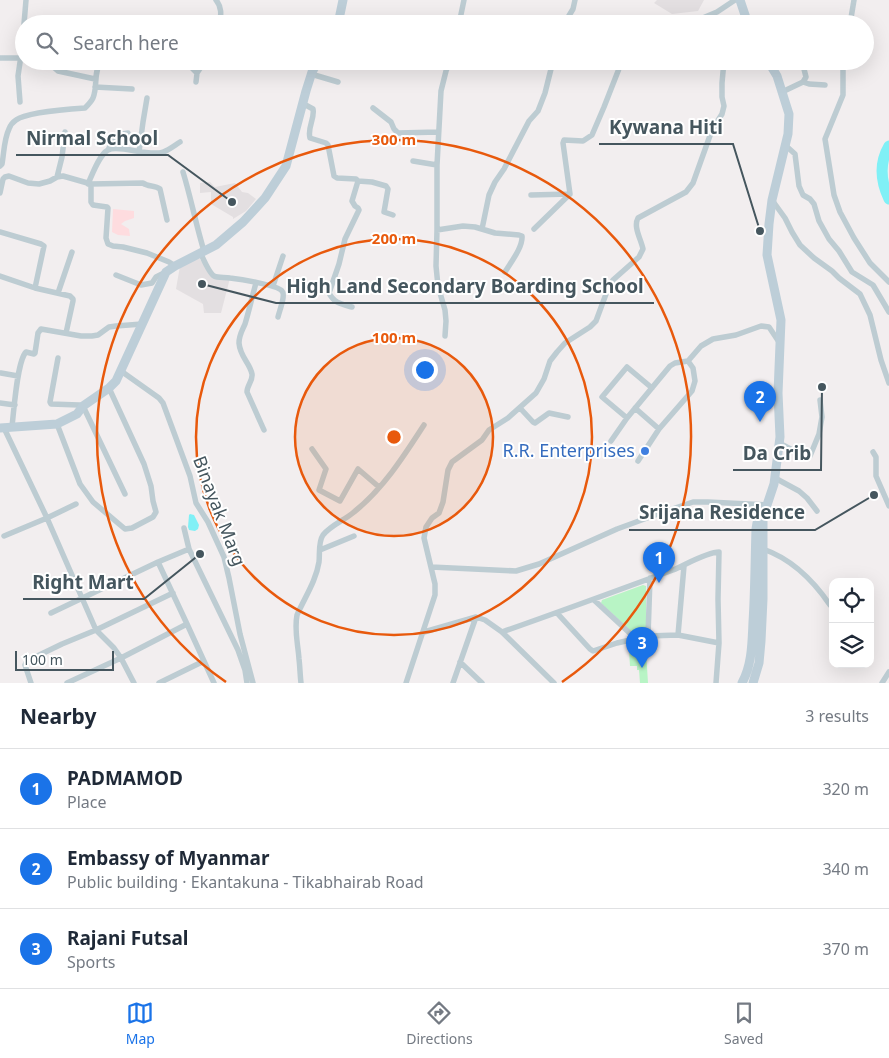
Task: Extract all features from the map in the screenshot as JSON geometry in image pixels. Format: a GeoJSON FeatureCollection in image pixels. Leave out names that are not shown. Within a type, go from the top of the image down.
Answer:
{"type":"FeatureCollection","features":[{"type":"Feature","properties":{"kind":"main road"},"geometry":{"type":"LineString","coordinates":[[340,15],[343,0]]}},
{"type":"Feature","properties":{"kind":"main road"},"geometry":{"type":"LineString","coordinates":[[740,0],[745,15]]}},
{"type":"Feature","properties":{"kind":"main road"},"geometry":{"type":"LineString","coordinates":[[5,427],[57,424],[77,414],[83,406],[116,381],[166,272],[216,245],[243,222],[265,198],[286,166],[302,104],[314,70]]}},
{"type":"Feature","properties":{"kind":"main road"},"geometry":{"type":"LineString","coordinates":[[753,683],[759,663],[761,642],[756,529],[767,505],[774,478],[780,437],[778,393],[781,320],[766,255],[772,200],[788,134],[788,114],[777,76],[773,70]]}},
{"type":"Feature","properties":{"kind":"main road"},"geometry":{"type":"LineString","coordinates":[[742,683],[750,661],[759,599],[763,549],[763,515]]}},
{"type":"Feature","properties":{"kind":"street"},"geometry":{"type":"LineString","coordinates":[[25,15],[26,0]]}},
{"type":"Feature","properties":{"kind":"street"},"geometry":{"type":"LineString","coordinates":[[216,0],[220,5],[221,15]]}},
{"type":"Feature","properties":{"kind":"street"},"geometry":{"type":"LineString","coordinates":[[461,15],[464,0]]}},
{"type":"Feature","properties":{"kind":"street"},"geometry":{"type":"LineString","coordinates":[[569,15],[575,0]]}},
{"type":"Feature","properties":{"kind":"street"},"geometry":{"type":"LineString","coordinates":[[710,15],[734,0]]}},
{"type":"Feature","properties":{"kind":"street"},"geometry":{"type":"LineString","coordinates":[[852,15],[854,0]]}},
{"type":"Feature","properties":{"kind":"street"},"geometry":{"type":"LineString","coordinates":[[0,58],[15,58]]}},
{"type":"Feature","properties":{"kind":"street"},"geometry":{"type":"LineString","coordinates":[[19,70],[20,102]]}},
{"type":"Feature","properties":{"kind":"street"},"geometry":{"type":"LineString","coordinates":[[57,70],[95,79]]}},
{"type":"Feature","properties":{"kind":"street"},"geometry":{"type":"LineString","coordinates":[[97,70],[92,99],[85,108],[31,115],[14,121],[8,130],[0,168],[6,176],[28,183],[39,184],[63,176],[89,184],[143,183],[158,187],[161,191],[167,220]]}},
{"type":"Feature","properties":{"kind":"street"},"geometry":{"type":"LineString","coordinates":[[194,70],[197,73]]}},
{"type":"Feature","properties":{"kind":"street"},"geometry":{"type":"LineString","coordinates":[[196,82],[199,70]]}},
{"type":"Feature","properties":{"kind":"street"},"geometry":{"type":"LineString","coordinates":[[445,336],[445,310],[438,286],[436,266],[438,132],[442,90],[446,70]]}},
{"type":"Feature","properties":{"kind":"street"},"geometry":{"type":"LineString","coordinates":[[482,229],[492,188],[529,121],[538,111],[551,70]]}},
{"type":"Feature","properties":{"kind":"street"},"geometry":{"type":"LineString","coordinates":[[570,194],[564,140],[583,141],[592,136],[619,70]]}},
{"type":"Feature","properties":{"kind":"street"},"geometry":{"type":"LineString","coordinates":[[406,683],[435,595],[435,584],[424,538],[426,527],[432,518],[439,513],[443,502],[448,470],[452,462],[482,440],[490,430],[508,418],[536,394],[550,362],[557,352],[565,344],[590,327],[596,320],[613,280],[639,258],[643,249],[636,226],[638,218],[686,192],[693,183],[712,130],[722,114],[724,106],[722,97],[723,70]]}},
{"type":"Feature","properties":{"kind":"street"},"geometry":{"type":"LineString","coordinates":[[782,92],[803,82],[806,77],[804,70]]}},
{"type":"Feature","properties":{"kind":"street"},"geometry":{"type":"LineString","coordinates":[[843,70],[843,95],[825,139],[834,195],[840,212],[854,238],[870,263],[889,282]]}},
{"type":"Feature","properties":{"kind":"street"},"geometry":{"type":"LineString","coordinates":[[312,74],[338,82]]}},
{"type":"Feature","properties":{"kind":"street"},"geometry":{"type":"LineString","coordinates":[[803,82],[825,85]]}},
{"type":"Feature","properties":{"kind":"street"},"geometry":{"type":"LineString","coordinates":[[95,87],[132,89]]}},
{"type":"Feature","properties":{"kind":"street"},"geometry":{"type":"LineString","coordinates":[[139,152],[147,98]]}},
{"type":"Feature","properties":{"kind":"street"},"geometry":{"type":"LineString","coordinates":[[302,104],[313,109],[314,115],[309,137],[328,144],[334,176],[386,186],[388,189],[384,212],[393,216]]}},
{"type":"Feature","properties":{"kind":"street"},"geometry":{"type":"LineString","coordinates":[[373,108],[391,122],[398,133],[438,132]]}},
{"type":"Feature","properties":{"kind":"street"},"geometry":{"type":"LineString","coordinates":[[57,177],[65,132]]}},
{"type":"Feature","properties":{"kind":"street"},"geometry":{"type":"LineString","coordinates":[[128,133],[118,134],[108,150],[97,162],[89,184],[91,202],[93,205],[108,208],[106,238],[108,244],[147,253],[175,266]]}},
{"type":"Feature","properties":{"kind":"street"},"geometry":{"type":"LineString","coordinates":[[108,150],[163,152],[180,142]]}},
{"type":"Feature","properties":{"kind":"street"},"geometry":{"type":"LineString","coordinates":[[785,145],[794,154],[799,186],[803,195],[814,204],[819,221],[830,240],[852,272],[873,285],[889,312]]}},
{"type":"Feature","properties":{"kind":"street"},"geometry":{"type":"LineString","coordinates":[[413,161],[437,165]]}},
{"type":"Feature","properties":{"kind":"street"},"geometry":{"type":"LineString","coordinates":[[183,172],[193,206],[202,252],[210,272],[214,276],[245,280],[273,286],[282,290],[284,297],[278,317]]}},
{"type":"Feature","properties":{"kind":"street"},"geometry":{"type":"LineString","coordinates":[[0,193],[3,179],[6,176]]}},
{"type":"Feature","properties":{"kind":"street"},"geometry":{"type":"LineString","coordinates":[[352,306],[340,304],[329,294],[345,238],[359,210],[352,201],[358,181]]}},
{"type":"Feature","properties":{"kind":"street"},"geometry":{"type":"LineString","coordinates":[[531,195],[570,194]]}},
{"type":"Feature","properties":{"kind":"street"},"geometry":{"type":"LineString","coordinates":[[534,229],[570,194]]}},
{"type":"Feature","properties":{"kind":"street"},"geometry":{"type":"LineString","coordinates":[[772,200],[785,218],[800,245],[860,294],[870,315],[881,360],[889,383]]}},
{"type":"Feature","properties":{"kind":"street"},"geometry":{"type":"LineString","coordinates":[[437,230],[463,226],[495,233],[520,234],[523,239],[505,272]]}},
{"type":"Feature","properties":{"kind":"street"},"geometry":{"type":"LineString","coordinates":[[0,232],[44,246],[35,288]]}},
{"type":"Feature","properties":{"kind":"street"},"geometry":{"type":"LineString","coordinates":[[58,293],[72,252]]}},
{"type":"Feature","properties":{"kind":"street"},"geometry":{"type":"LineString","coordinates":[[273,286],[283,256]]}},
{"type":"Feature","properties":{"kind":"street"},"geometry":{"type":"LineString","coordinates":[[116,275],[141,285],[152,283],[156,277],[166,272]]}},
{"type":"Feature","properties":{"kind":"street"},"geometry":{"type":"LineString","coordinates":[[0,276],[73,298],[66,333]]}},
{"type":"Feature","properties":{"kind":"street"},"geometry":{"type":"LineString","coordinates":[[256,283],[240,335],[239,345],[252,375],[247,392],[264,430]]}},
{"type":"Feature","properties":{"kind":"street"},"geometry":{"type":"LineString","coordinates":[[134,683],[114,648],[96,630],[5,427],[15,405],[18,376],[23,356],[26,352],[34,354],[36,351],[39,330],[92,336],[98,335],[109,327],[142,324]]}},
{"type":"Feature","properties":{"kind":"street"},"geometry":{"type":"LineString","coordinates":[[611,441],[634,408],[670,366],[675,363],[688,361],[701,346],[713,339],[736,335],[761,326],[769,327],[779,342]]}},
{"type":"Feature","properties":{"kind":"street"},"geometry":{"type":"LineString","coordinates":[[58,358],[50,402],[51,404],[83,406],[125,494]]}},
{"type":"Feature","properties":{"kind":"street"},"geometry":{"type":"LineString","coordinates":[[638,461],[659,429],[692,391],[696,381],[693,368],[688,361]]}},
{"type":"Feature","properties":{"kind":"street"},"geometry":{"type":"LineString","coordinates":[[627,418],[602,397],[627,367],[652,388]]}},
{"type":"Feature","properties":{"kind":"street","name":"Binayak Marg"},"geometry":{"type":"LineString","coordinates":[[120,371],[159,398],[163,403],[190,476],[196,503],[208,522],[224,557],[240,634],[253,683]]}},
{"type":"Feature","properties":{"kind":"street"},"geometry":{"type":"LineString","coordinates":[[1,373],[18,376]]}},
{"type":"Feature","properties":{"kind":"street"},"geometry":{"type":"LineString","coordinates":[[57,424],[80,484],[93,502],[125,529],[132,528],[153,517],[156,512],[144,464],[109,388]]}},
{"type":"Feature","properties":{"kind":"street"},"geometry":{"type":"LineString","coordinates":[[779,443],[806,457],[810,456],[819,434],[822,417],[820,400]]}},
{"type":"Feature","properties":{"kind":"street"},"geometry":{"type":"LineString","coordinates":[[0,403],[15,405]]}},
{"type":"Feature","properties":{"kind":"street"},"geometry":{"type":"LineString","coordinates":[[520,408],[535,423],[549,413],[568,417]]}},
{"type":"Feature","properties":{"kind":"street"},"geometry":{"type":"LineString","coordinates":[[634,408],[659,429]]}},
{"type":"Feature","properties":{"kind":"street"},"geometry":{"type":"LineString","coordinates":[[301,683],[296,621],[300,607],[314,579],[319,562],[321,539],[324,534],[354,512],[380,487],[424,425]]}},
{"type":"Feature","properties":{"kind":"street"},"geometry":{"type":"LineString","coordinates":[[312,449],[326,469],[320,490],[340,501],[358,469],[380,487]]}},
{"type":"Feature","properties":{"kind":"street"},"geometry":{"type":"LineString","coordinates":[[873,452],[876,457],[876,476],[889,506]]}},
{"type":"Feature","properties":{"kind":"street"},"geometry":{"type":"LineString","coordinates":[[774,478],[799,491],[808,498],[817,511]]}},
{"type":"Feature","properties":{"kind":"street"},"geometry":{"type":"LineString","coordinates":[[430,566],[516,571],[539,564],[617,529],[693,502],[767,505]]}},
{"type":"Feature","properties":{"kind":"street"},"geometry":{"type":"LineString","coordinates":[[4,536],[76,504]]}},
{"type":"Feature","properties":{"kind":"street"},"geometry":{"type":"LineString","coordinates":[[184,528],[189,549],[238,650],[248,683]]}},
{"type":"Feature","properties":{"kind":"street"},"geometry":{"type":"LineString","coordinates":[[320,550],[354,536]]}},
{"type":"Feature","properties":{"kind":"street"},"geometry":{"type":"LineString","coordinates":[[51,613],[189,549]]}},
{"type":"Feature","properties":{"kind":"street"},"geometry":{"type":"LineString","coordinates":[[763,549],[786,559],[809,578],[829,604]]}},
{"type":"Feature","properties":{"kind":"street"},"geometry":{"type":"LineString","coordinates":[[502,632],[594,600],[684,566],[714,552],[719,552],[719,643],[716,683]]}},
{"type":"Feature","properties":{"kind":"street"},"geometry":{"type":"LineString","coordinates":[[158,562],[214,683]]}},
{"type":"Feature","properties":{"kind":"street"},"geometry":{"type":"LineString","coordinates":[[678,635],[684,566]]}},
{"type":"Feature","properties":{"kind":"street"},"geometry":{"type":"LineString","coordinates":[[648,636],[650,578]]}},
{"type":"Feature","properties":{"kind":"street"},"geometry":{"type":"LineString","coordinates":[[31,683],[24,665],[27,661],[172,593]]}},
{"type":"Feature","properties":{"kind":"street"},"geometry":{"type":"LineString","coordinates":[[594,600],[634,638]]}},
{"type":"Feature","properties":{"kind":"street"},"geometry":{"type":"LineString","coordinates":[[556,613],[593,651],[634,638],[648,636],[678,635],[719,643]]}},
{"type":"Feature","properties":{"kind":"street"},"geometry":{"type":"LineString","coordinates":[[424,632],[476,617],[485,620],[502,632],[554,683]]}},
{"type":"Feature","properties":{"kind":"street"},"geometry":{"type":"LineString","coordinates":[[453,683],[476,617]]}},
{"type":"Feature","properties":{"kind":"street"},"geometry":{"type":"LineString","coordinates":[[67,683],[187,624]]}},
{"type":"Feature","properties":{"kind":"street"},"geometry":{"type":"LineString","coordinates":[[159,683],[204,661]]}},
{"type":"Feature","properties":{"kind":"street"},"geometry":{"type":"LineString","coordinates":[[460,662],[482,683]]}},
{"type":"Feature","properties":{"kind":"street"},"geometry":{"type":"LineString","coordinates":[[882,683],[889,672]]}},
{"type":"Feature","properties":{"kind":"street"},"geometry":{"type":"LineString","coordinates":[[542,683],[547,675]]}},
{"type":"Feature","properties":{"kind":"shaded area"},"geometry":{"type":"Polygon","coordinates":[[[657,0],[704,0],[698,11],[672,14],[654,3],[657,0]]]}},
{"type":"Feature","properties":{"kind":"shaded area"},"geometry":{"type":"Polygon","coordinates":[[[210,182],[215,187],[235,183],[242,192],[248,193],[256,199],[246,211],[233,219],[233,217],[211,204],[211,192],[200,193],[200,183],[210,182]]]}},
{"type":"Feature","properties":{"kind":"shaded area"},"geometry":{"type":"Polygon","coordinates":[[[113,209],[134,211],[134,218],[121,224],[129,229],[130,236],[118,235],[112,232],[113,209]]]}},
{"type":"Feature","properties":{"kind":"shaded area"},"geometry":{"type":"Polygon","coordinates":[[[199,258],[213,277],[230,278],[221,313],[204,313],[203,304],[176,289],[180,266],[199,258]]]}},
{"type":"Feature","properties":{"kind":"green space"},"geometry":{"type":"Polygon","coordinates":[[[643,585],[646,586],[646,631],[642,634],[632,632],[601,603],[602,600],[643,585]]]}},
{"type":"Feature","properties":{"kind":"green space"},"geometry":{"type":"Polygon","coordinates":[[[629,651],[646,651],[648,683],[640,683],[637,666],[630,666],[629,651]]]}},
{"type":"Feature","properties":{"kind":"water"},"geometry":{"type":"Polygon","coordinates":[[[190,514],[194,515],[199,525],[195,531],[189,530],[188,527],[190,514]]]}},
{"type":"Feature","properties":{"kind":"waterway"},"geometry":{"type":"LineString","coordinates":[[889,146],[882,166],[884,186],[889,199]]}},
{"type":"Feature","properties":{"kind":"place","name":"Nirmal School"},"geometry":{"type":"Point","coordinates":[232,202]}},
{"type":"Feature","properties":{"kind":"place","name":"Kywana Hiti"},"geometry":{"type":"Point","coordinates":[760,231]}},
{"type":"Feature","properties":{"kind":"place","name":"High Land Secondary Boarding School"},"geometry":{"type":"Point","coordinates":[202,284]}},
{"type":"Feature","properties":{"kind":"place","name":"Da Crib"},"geometry":{"type":"Point","coordinates":[822,387]}},
{"type":"Feature","properties":{"kind":"place","name":"Embassy of Myanmar"},"geometry":{"type":"Point","coordinates":[760,422]}},
{"type":"Feature","properties":{"kind":"place","name":"R.R. Enterprises"},"geometry":{"type":"Point","coordinates":[645,451]}},
{"type":"Feature","properties":{"kind":"place","name":"Srijana Residence"},"geometry":{"type":"Point","coordinates":[874,495]}},
{"type":"Feature","properties":{"kind":"place","name":"Right Mart"},"geometry":{"type":"Point","coordinates":[200,554]}},
{"type":"Feature","properties":{"kind":"place","name":"PADMAMOD"},"geometry":{"type":"Point","coordinates":[659,583]}},
{"type":"Feature","properties":{"kind":"place","name":"Rajani Futsal"},"geometry":{"type":"Point","coordinates":[642,668]}}]}
